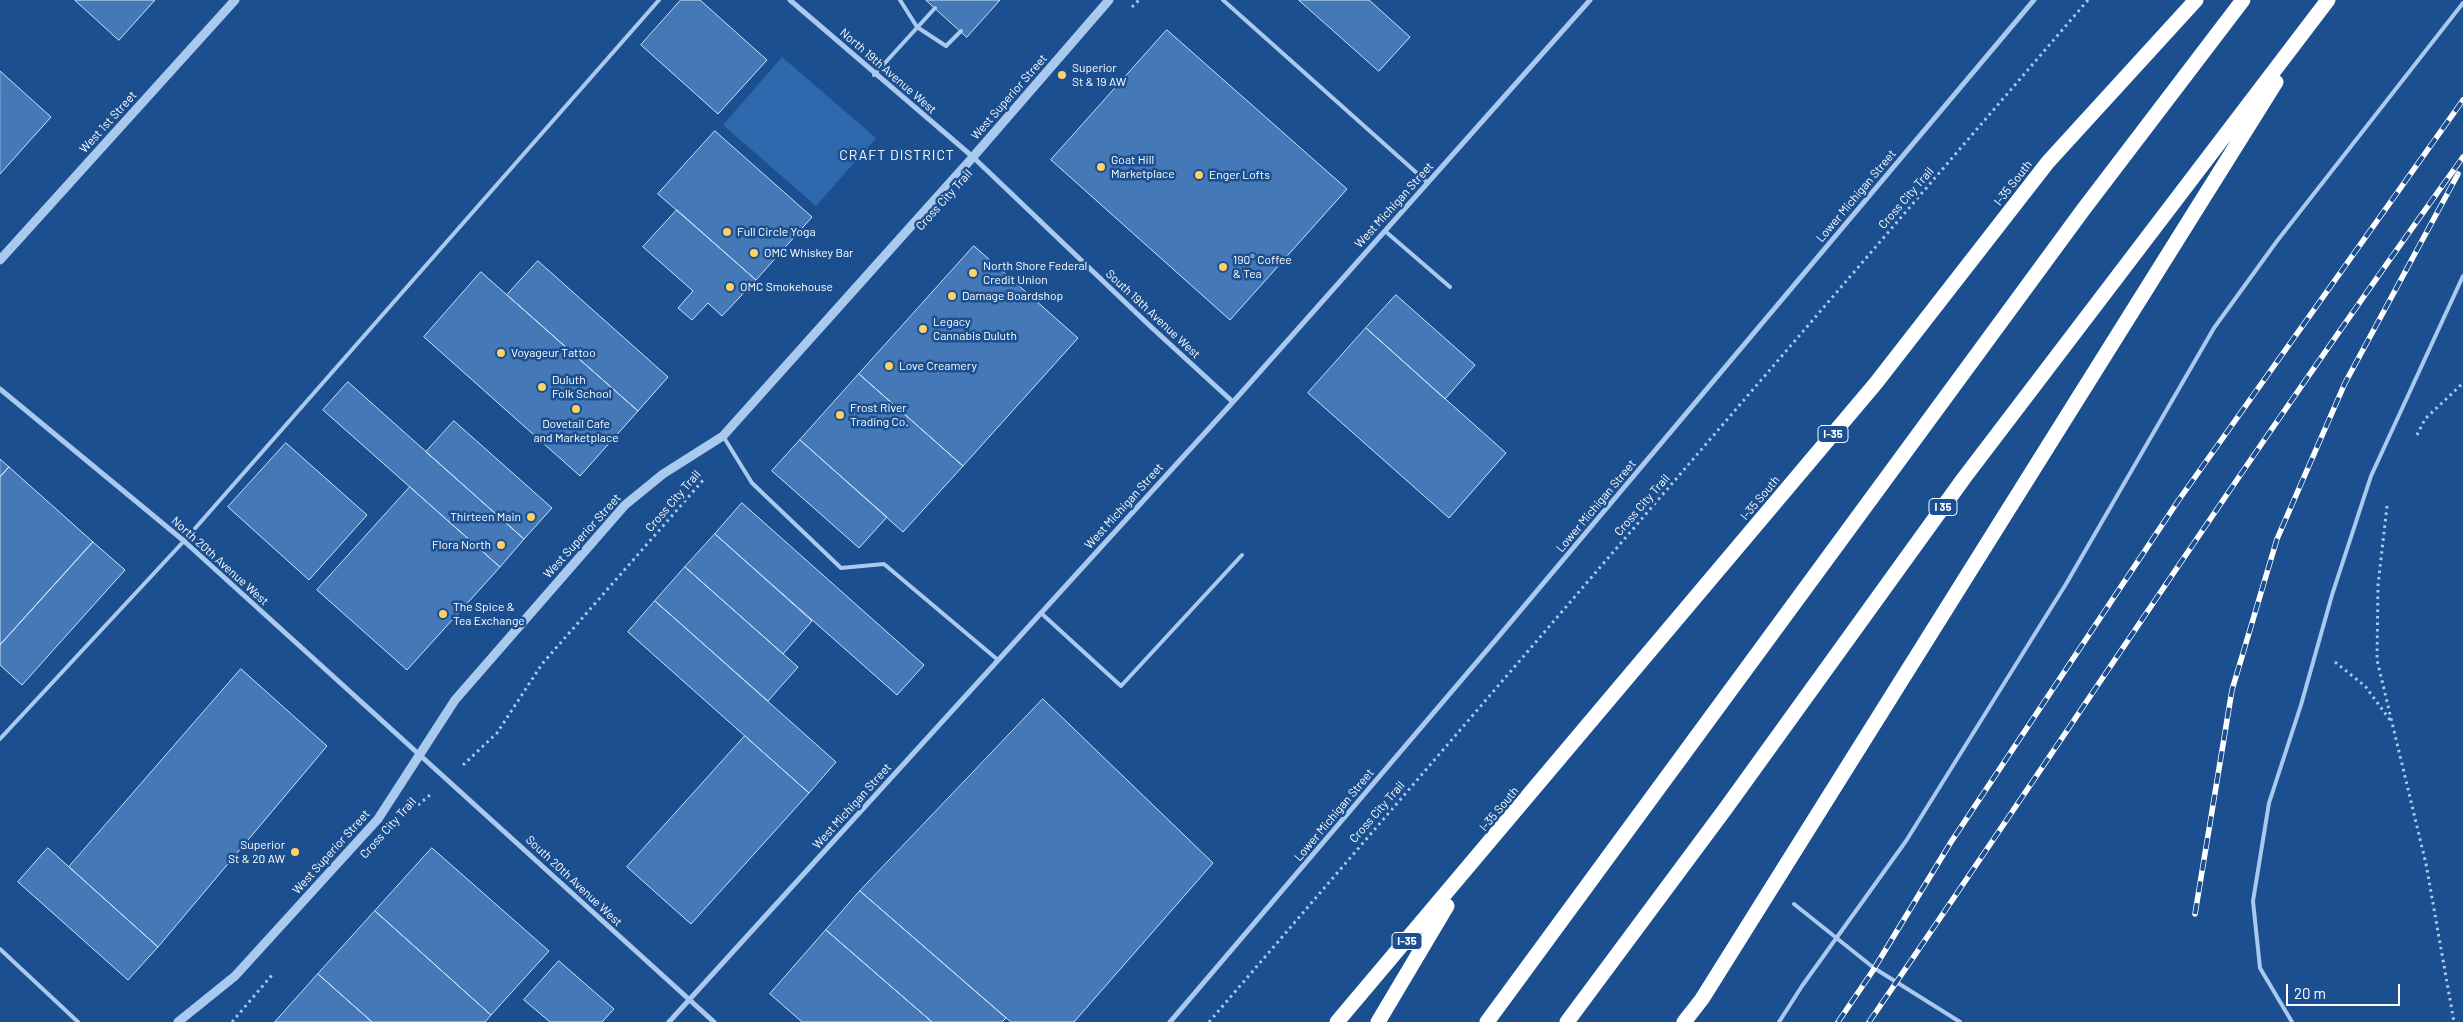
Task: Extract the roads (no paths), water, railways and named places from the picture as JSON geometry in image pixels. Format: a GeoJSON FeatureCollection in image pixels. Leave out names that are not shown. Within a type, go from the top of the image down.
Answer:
{"type":"FeatureCollection","features":[{"type":"Feature","properties":{"kind":"highway","name":"I-35 South"},"geometry":{"type":"LineString","coordinates":[[1341,1018],[1876,383],[2048,162],[2196,0]]}},
{"type":"Feature","properties":{"kind":"highway"},"geometry":{"type":"LineString","coordinates":[[1487,1022],[2082,210],[2243,0]]}},
{"type":"Feature","properties":{"kind":"highway"},"geometry":{"type":"LineString","coordinates":[[1684,1022],[1713,982],[2327,2]]}},
{"type":"Feature","properties":{"kind":"highway","name":"I 35"},"geometry":{"type":"LineString","coordinates":[[1567,1022],[1726,808],[1964,478],[2327,2]]}},
{"type":"Feature","properties":{"kind":"highway"},"geometry":{"type":"LineString","coordinates":[[1378,1022],[1469,868]]}},
{"type":"Feature","properties":{"kind":"street","name":"West 1st Street"},"geometry":{"type":"LineString","coordinates":[[0,260],[235,0]]}},
{"type":"Feature","properties":{"kind":"street","name":"North 19th Avenue West"},"geometry":{"type":"LineString","coordinates":[[790,0],[874,75],[973,157]]}},
{"type":"Feature","properties":{"kind":"street","name":"West Superior Street"},"geometry":{"type":"LineString","coordinates":[[178,1022],[235,976],[378,819],[422,754],[455,700],[625,505],[663,474],[723,436],[973,157],[1109,0]]}},
{"type":"Feature","properties":{"kind":"street","name":"West Michigan Street"},"geometry":{"type":"LineString","coordinates":[[669,1022],[1233,402],[1590,0]]}},
{"type":"Feature","properties":{"kind":"street","name":"Lower Michigan Street"},"geometry":{"type":"LineString","coordinates":[[1170,1022],[1469,671],[2034,0]]}},
{"type":"Feature","properties":{"kind":"street","name":"South 19th Avenue West"},"geometry":{"type":"LineString","coordinates":[[973,157],[1149,325],[1233,402]]}},
{"type":"Feature","properties":{"kind":"street","name":"North 20th Avenue West"},"geometry":{"type":"LineString","coordinates":[[0,389],[184,541],[422,754]]}},
{"type":"Feature","properties":{"kind":"street","name":"South 20th Avenue West"},"geometry":{"type":"LineString","coordinates":[[422,754],[714,1022]]}},
{"type":"Feature","properties":{"kind":"lane"},"geometry":{"type":"LineString","coordinates":[[0,739],[184,541],[659,0]]}},
{"type":"Feature","properties":{"kind":"lane"},"geometry":{"type":"LineString","coordinates":[[900,0],[918,27],[946,46],[961,31]]}},
{"type":"Feature","properties":{"kind":"lane"},"geometry":{"type":"LineString","coordinates":[[1223,0],[1428,182]]}},
{"type":"Feature","properties":{"kind":"lane"},"geometry":{"type":"LineString","coordinates":[[1779,1022],[1802,986],[1906,841],[2066,584],[2214,328],[2277,241],[2463,3]]}},
{"type":"Feature","properties":{"kind":"lane"},"geometry":{"type":"LineString","coordinates":[[874,75],[935,8]]}},
{"type":"Feature","properties":{"kind":"lane"},"geometry":{"type":"LineString","coordinates":[[1385,230],[1450,287]]}},
{"type":"Feature","properties":{"kind":"lane"},"geometry":{"type":"LineString","coordinates":[[2292,1022],[2260,968],[2254,901],[2269,803],[2301,705],[2332,595],[2371,476],[2463,276]]}},
{"type":"Feature","properties":{"kind":"lane"},"geometry":{"type":"LineString","coordinates":[[723,436],[752,483],[841,568],[884,564],[998,660]]}},
{"type":"Feature","properties":{"kind":"lane"},"geometry":{"type":"LineString","coordinates":[[1041,613],[1121,686],[1242,554]]}},
{"type":"Feature","properties":{"kind":"lane"},"geometry":{"type":"LineString","coordinates":[[1794,904],[1896,983],[1960,1022]]}},
{"type":"Feature","properties":{"kind":"lane"},"geometry":{"type":"LineString","coordinates":[[0,950],[78,1022]]}},
{"type":"Feature","properties":{"kind":"railway"},"geometry":{"type":"LineString","coordinates":[[1838,1022],[1872,972],[1951,842],[2178,501],[2463,100]]}},
{"type":"Feature","properties":{"kind":"railway"},"geometry":{"type":"LineString","coordinates":[[1869,1022],[2237,480],[2463,157]]}},
{"type":"Feature","properties":{"kind":"railway"},"geometry":{"type":"LineString","coordinates":[[2195,914],[2232,690],[2277,539],[2345,383],[2458,174]]}},
{"type":"Feature","properties":{"kind":"place","name":"Superior St & 19 AW"},"geometry":{"type":"Point","coordinates":[1062,75]}},
{"type":"Feature","properties":{"kind":"place","name":"Goat Hill Marketplace"},"geometry":{"type":"Point","coordinates":[1101,167]}},
{"type":"Feature","properties":{"kind":"place","name":"Enger Lofts"},"geometry":{"type":"Point","coordinates":[1199,175]}},
{"type":"Feature","properties":{"kind":"place","name":"Full Circle Yoga"},"geometry":{"type":"Point","coordinates":[727,232]}},
{"type":"Feature","properties":{"kind":"place","name":"OMC Whiskey Bar"},"geometry":{"type":"Point","coordinates":[754,253]}},
{"type":"Feature","properties":{"kind":"place","name":"190° Coffee & Tea"},"geometry":{"type":"Point","coordinates":[1223,267]}},
{"type":"Feature","properties":{"kind":"place","name":"North Shore Federal Credit Union"},"geometry":{"type":"Point","coordinates":[973,273]}},
{"type":"Feature","properties":{"kind":"place","name":"OMC Smokehouse"},"geometry":{"type":"Point","coordinates":[730,287]}},
{"type":"Feature","properties":{"kind":"place","name":"Damage Boardshop"},"geometry":{"type":"Point","coordinates":[952,296]}},
{"type":"Feature","properties":{"kind":"place","name":"Legacy Cannabis Duluth"},"geometry":{"type":"Point","coordinates":[923,329]}},
{"type":"Feature","properties":{"kind":"place","name":"Voyageur Tattoo"},"geometry":{"type":"Point","coordinates":[501,353]}},
{"type":"Feature","properties":{"kind":"place","name":"Love Creamery"},"geometry":{"type":"Point","coordinates":[889,366]}},
{"type":"Feature","properties":{"kind":"place","name":"Duluth Folk School"},"geometry":{"type":"Point","coordinates":[542,387]}},
{"type":"Feature","properties":{"kind":"place","name":"Dovetail Cafe and Marketplace"},"geometry":{"type":"Point","coordinates":[576,409]}},
{"type":"Feature","properties":{"kind":"place","name":"Frost River Trading Co."},"geometry":{"type":"Point","coordinates":[840,415]}},
{"type":"Feature","properties":{"kind":"place","name":"Thirteen Main"},"geometry":{"type":"Point","coordinates":[531,517]}},
{"type":"Feature","properties":{"kind":"place","name":"Flora North"},"geometry":{"type":"Point","coordinates":[501,545]}},
{"type":"Feature","properties":{"kind":"place","name":"The Spice & Tea Exchange"},"geometry":{"type":"Point","coordinates":[443,614]}},
{"type":"Feature","properties":{"kind":"place","name":"Superior St & 20 AW"},"geometry":{"type":"Point","coordinates":[295,852]}},
{"type":"Feature","properties":{"kind":"district","name":"CRAFT DISTRICT"},"geometry":{"type":"Point","coordinates":[897,155]}}]}
